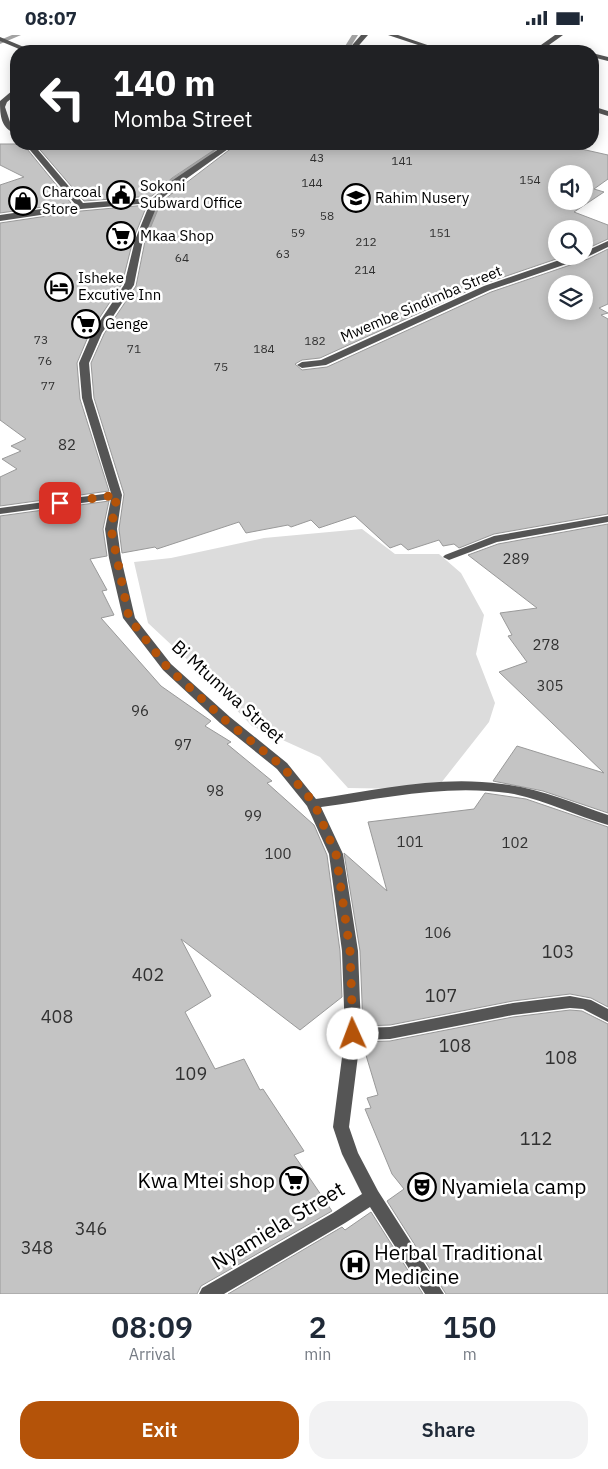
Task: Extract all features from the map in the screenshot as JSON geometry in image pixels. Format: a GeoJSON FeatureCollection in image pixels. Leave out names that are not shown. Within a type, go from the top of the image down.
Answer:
{"type":"FeatureCollection","features":[{"type":"Feature","properties":{"kind":"street"},"geometry":{"type":"LineString","coordinates":[[356,45],[365,35]]}},
{"type":"Feature","properties":{"kind":"street"},"geometry":{"type":"LineString","coordinates":[[391,35],[423,45]]}},
{"type":"Feature","properties":{"kind":"street"},"geometry":{"type":"LineString","coordinates":[[542,45],[560,35]]}},
{"type":"Feature","properties":{"kind":"street"},"geometry":{"type":"LineString","coordinates":[[0,39],[14,45]]}},
{"type":"Feature","properties":{"kind":"street"},"geometry":{"type":"LineString","coordinates":[[10,96],[0,107],[6,123],[10,127]]}},
{"type":"Feature","properties":{"kind":"street"},"geometry":{"type":"LineString","coordinates":[[34,150],[81,206]]}},
{"type":"Feature","properties":{"kind":"street","name":"Bi Mtumwa Street"},"geometry":{"type":"LineString","coordinates":[[222,150],[155,199],[139,240],[129,285],[97,333],[84,363],[87,398],[117,495],[111,529],[129,618],[167,667],[225,720],[282,766],[314,803],[336,854],[350,951],[353,1034],[341,1127],[350,1154],[372,1196],[435,1294]]}},
{"type":"Feature","properties":{"kind":"street"},"geometry":{"type":"LineString","coordinates":[[0,218],[81,206],[155,199]]}},
{"type":"Feature","properties":{"kind":"street"},"geometry":{"type":"LineString","coordinates":[[593,251],[608,244]]}},
{"type":"Feature","properties":{"kind":"street","name":"Mwembe Sindimba Street"},"geometry":{"type":"LineString","coordinates":[[302,365],[323,363],[487,288],[557,265]]}},
{"type":"Feature","properties":{"kind":"street"},"geometry":{"type":"LineString","coordinates":[[0,511],[117,495]]}},
{"type":"Feature","properties":{"kind":"street"},"geometry":{"type":"LineString","coordinates":[[449,557],[494,539],[608,519]]}},
{"type":"Feature","properties":{"kind":"street"},"geometry":{"type":"LineString","coordinates":[[314,803],[461,784],[503,788],[536,796],[608,820]]}},
{"type":"Feature","properties":{"kind":"street"},"geometry":{"type":"LineString","coordinates":[[353,1034],[390,1033],[513,1009],[570,1002],[586,1004],[608,1016]]}},
{"type":"Feature","properties":{"kind":"street","name":"Nyamiela Street"},"geometry":{"type":"LineString","coordinates":[[208,1294],[323,1228],[372,1196]]}},
{"type":"Feature","properties":{"kind":"shaded area"},"geometry":{"type":"Polygon","coordinates":[[[362,529],[395,554],[439,554],[461,573],[484,615],[476,654],[495,703],[489,722],[441,783],[408,789],[348,788],[320,757],[252,726],[194,666],[148,623],[134,562],[171,558],[264,538],[362,529]]]}},
{"type":"Feature","properties":{"kind":"building"},"geometry":{"type":"Polygon","coordinates":[[[0,144],[10,144],[10,150],[28,150],[71,203],[0,213],[0,185],[24,177],[0,165],[0,144]]]}},
{"type":"Feature","properties":{"kind":"building"},"geometry":{"type":"Polygon","coordinates":[[[40,150],[214,150],[172,178],[152,196],[84,201],[40,150]]]}},
{"type":"Feature","properties":{"kind":"building"},"geometry":{"type":"Polygon","coordinates":[[[229,150],[586,150],[608,155],[608,179],[594,189],[604,192],[593,199],[593,165],[548,165],[548,210],[577,210],[574,212],[608,225],[608,239],[593,246],[593,220],[548,220],[548,262],[483,284],[320,358],[302,360],[295,364],[302,370],[327,367],[491,292],[570,265],[593,265],[593,256],[608,249],[608,304],[599,308],[608,313],[601,315],[608,319],[608,514],[494,534],[459,548],[454,544],[443,546],[439,540],[408,550],[401,544],[390,548],[355,516],[319,528],[311,520],[291,527],[288,525],[246,533],[239,522],[157,549],[155,547],[122,553],[119,529],[124,494],[94,398],[91,363],[104,334],[136,286],[145,241],[161,202],[229,150]]]}},
{"type":"Feature","properties":{"kind":"building"},"geometry":{"type":"Polygon","coordinates":[[[147,205],[133,240],[122,284],[90,332],[77,363],[80,399],[109,491],[0,506],[0,477],[17,469],[2,459],[21,451],[11,446],[26,439],[0,420],[0,223],[81,211],[147,205]]]}},
{"type":"Feature","properties":{"kind":"building"},"geometry":{"type":"Polygon","coordinates":[[[109,501],[103,529],[107,556],[90,559],[107,590],[102,591],[114,615],[101,618],[161,686],[211,721],[205,726],[231,742],[227,744],[272,781],[267,783],[314,825],[327,855],[340,951],[342,997],[300,1030],[181,939],[211,996],[185,1012],[215,1069],[244,1059],[260,1090],[263,1089],[304,1151],[294,1155],[332,1211],[201,1286],[197,1294],[0,1294],[0,516],[109,501]]]}},
{"type":"Feature","properties":{"kind":"building"},"geometry":{"type":"Polygon","coordinates":[[[608,524],[608,813],[543,791],[493,781],[517,746],[604,773],[499,672],[527,662],[508,636],[512,635],[500,613],[537,608],[468,555],[498,544],[608,524]]]}},
{"type":"Feature","properties":{"kind":"building"},"geometry":{"type":"Polygon","coordinates":[[[485,793],[526,799],[608,827],[608,1007],[591,998],[570,994],[513,1001],[390,1025],[363,1026],[360,951],[344,853],[387,891],[368,822],[474,809],[485,793]]]}},
{"type":"Feature","properties":{"kind":"building"},"geometry":{"type":"Polygon","coordinates":[[[570,1010],[582,1011],[608,1024],[608,1294],[446,1294],[387,1201],[404,1189],[392,1174],[365,1109],[371,1108],[367,1098],[378,1095],[362,1042],[390,1041],[513,1017],[570,1010]]]}},
{"type":"Feature","properties":{"kind":"building"},"geometry":{"type":"Polygon","coordinates":[[[371,1212],[423,1294],[228,1294],[342,1227],[345,1230],[371,1212]]]}},
{"type":"Feature","properties":{"kind":"waterway"},"geometry":{"type":"LineString","coordinates":[[0,42],[18,35]]}},
{"type":"Feature","properties":{"kind":"waterway"},"geometry":{"type":"LineString","coordinates":[[349,45],[355,35]]}},
{"type":"Feature","properties":{"kind":"waterway"},"geometry":{"type":"LineString","coordinates":[[162,243],[144,240],[151,232],[153,216],[182,196],[164,187],[183,175],[212,150]]}},
{"type":"Feature","properties":{"kind":"place","name":"Sokoni Subward Office"},"geometry":{"type":"Point","coordinates":[121,195]}},
{"type":"Feature","properties":{"kind":"place","name":"Rahim Nusery"},"geometry":{"type":"Point","coordinates":[356,198]}},
{"type":"Feature","properties":{"kind":"place","name":"Charcoal Store"},"geometry":{"type":"Point","coordinates":[23,201]}},
{"type":"Feature","properties":{"kind":"place","name":"Mkaa Shop"},"geometry":{"type":"Point","coordinates":[121,236]}},
{"type":"Feature","properties":{"kind":"place","name":"Isheke Excutive Inn"},"geometry":{"type":"Point","coordinates":[59,287]}},
{"type":"Feature","properties":{"kind":"place","name":"Genge"},"geometry":{"type":"Point","coordinates":[86,324]}},
{"type":"Feature","properties":{"kind":"place","name":"Kwa Mtei shop"},"geometry":{"type":"Point","coordinates":[294,1181]}},
{"type":"Feature","properties":{"kind":"place","name":"Nyamiela camp"},"geometry":{"type":"Point","coordinates":[422,1187]}},
{"type":"Feature","properties":{"kind":"place","name":"Herbal Traditional Medicine"},"geometry":{"type":"Point","coordinates":[355,1265]}},
{"type":"Feature","properties":{"kind":"route"},"geometry":{"type":"LineString","coordinates":[[60,503],[117,495],[111,529],[115,558],[129,618],[167,667],[225,720],[282,766],[314,803],[336,854],[350,951],[353,1034]]}}]}
